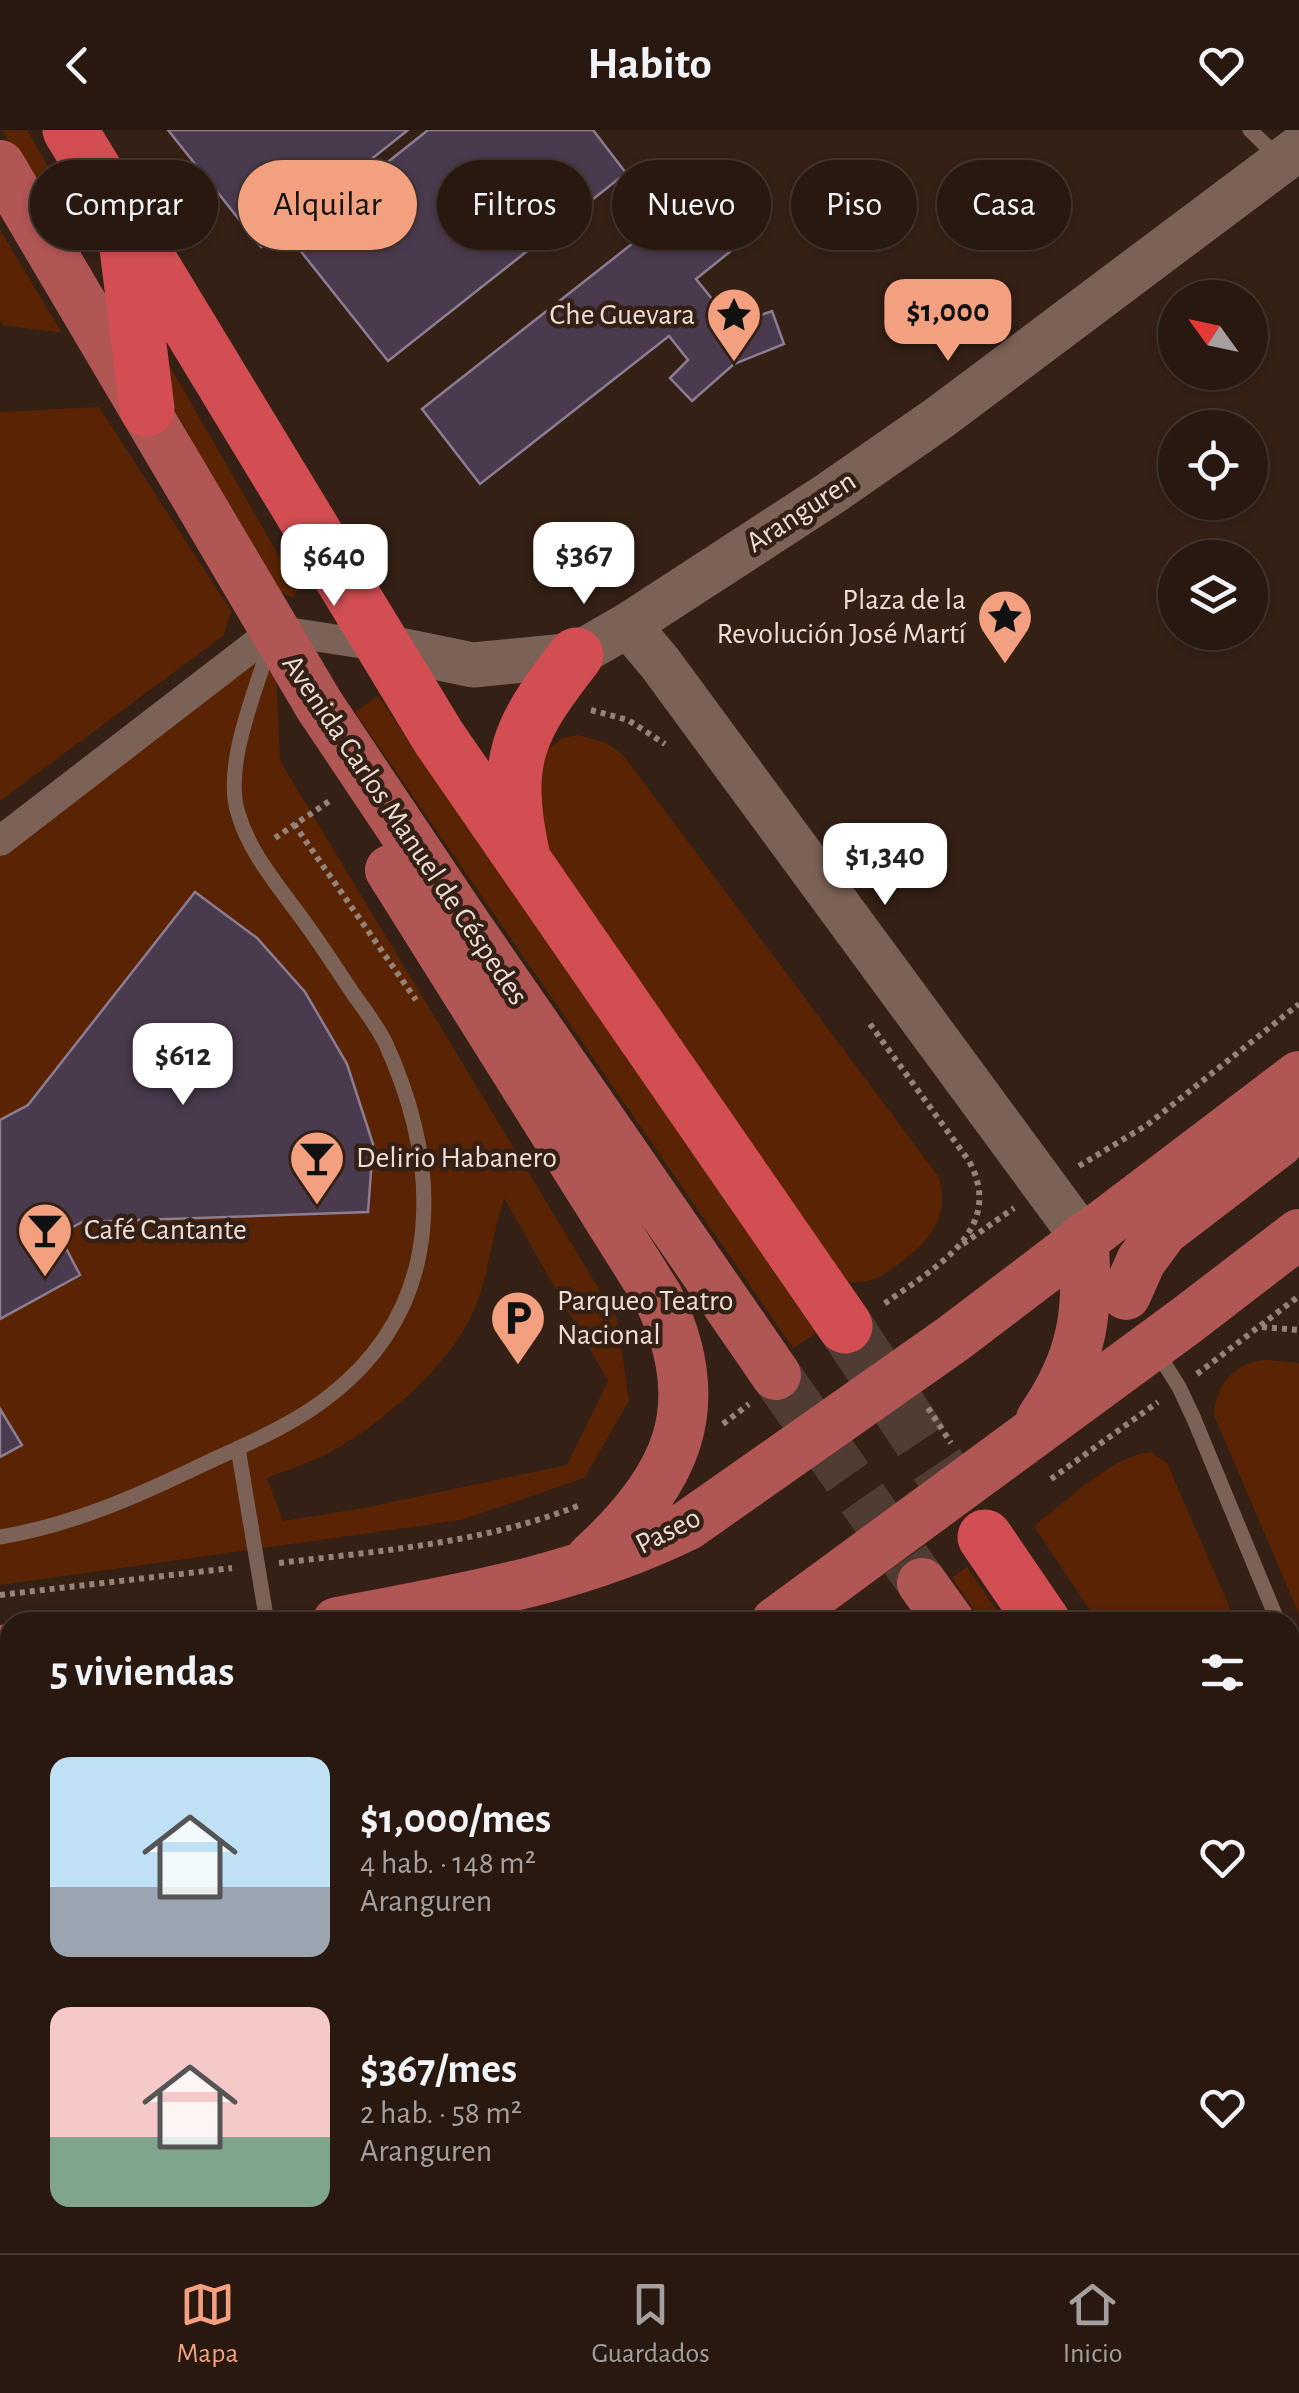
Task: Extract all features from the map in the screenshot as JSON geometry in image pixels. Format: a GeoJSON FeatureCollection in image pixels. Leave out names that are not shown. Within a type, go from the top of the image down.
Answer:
{"type":"FeatureCollection","features":[{"type":"Feature","properties":{"kind":"highway"},"geometry":{"type":"LineString","coordinates":[[70,130],[88,160]]}},
{"type":"Feature","properties":{"kind":"highway"},"geometry":{"type":"LineString","coordinates":[[126,250],[147,409]]}},
{"type":"Feature","properties":{"kind":"highway"},"geometry":{"type":"LineString","coordinates":[[142,250],[439,738],[846,1326]]}},
{"type":"Feature","properties":{"kind":"highway"},"geometry":{"type":"LineString","coordinates":[[524,863],[513,810],[516,761],[536,706],[576,655]]}},
{"type":"Feature","properties":{"kind":"highway"},"geometry":{"type":"LineString","coordinates":[[986,1537],[1037,1612]]}},
{"type":"Feature","properties":{"kind":"main road","name":"Avenida Carlos Manuel de Céspedes"},"geometry":{"type":"LineString","coordinates":[[0,165],[320,706],[776,1375]]}},
{"type":"Feature","properties":{"kind":"main road"},"geometry":{"type":"LineString","coordinates":[[320,706],[349,789],[386,864],[658,1298],[680,1355],[684,1399],[669,1462],[656,1488],[635,1514],[576,1571]]}},
{"type":"Feature","properties":{"kind":"main road"},"geometry":{"type":"LineString","coordinates":[[1083,1238],[1299,1076]]}},
{"type":"Feature","properties":{"kind":"main road"},"geometry":{"type":"LineString","coordinates":[[1126,1295],[1141,1261],[1163,1230],[1278,1143],[1299,1118]]}},
{"type":"Feature","properties":{"kind":"main road"},"geometry":{"type":"LineString","coordinates":[[805,1608],[1299,1234]]}},
{"type":"Feature","properties":{"kind":"main road"},"geometry":{"type":"LineString","coordinates":[[1083,1238],[1126,1295],[1152,1346]]}},
{"type":"Feature","properties":{"kind":"main road"},"geometry":{"type":"LineString","coordinates":[[1026,1439],[1061,1390],[1076,1354],[1087,1295],[1083,1238]]}},
{"type":"Feature","properties":{"kind":"main road","name":"Paseo"},"geometry":{"type":"LineString","coordinates":[[388,1612],[539,1582],[654,1542],[688,1524],[954,1338],[1083,1238]]}},
{"type":"Feature","properties":{"kind":"main road"},"geometry":{"type":"LineString","coordinates":[[922,1582],[943,1612]]}},
{"type":"Feature","properties":{"kind":"street","name":"Aranguren"},"geometry":{"type":"LineString","coordinates":[[274,630],[474,665],[576,655],[831,493],[939,418],[1277,146]]}},
{"type":"Feature","properties":{"kind":"street"},"geometry":{"type":"LineString","coordinates":[[628,625],[1083,1238]]}},
{"type":"Feature","properties":{"kind":"street"},"geometry":{"type":"LineString","coordinates":[[0,840],[274,630]]}},
{"type":"Feature","properties":{"kind":"lane"},"geometry":{"type":"LineString","coordinates":[[0,1538],[124,1503],[272,1432],[333,1394],[380,1346],[407,1297],[419,1259],[425,1201],[420,1139],[404,1086],[382,1036],[254,854],[236,810],[236,765],[274,630]]}},
{"type":"Feature","properties":{"kind":"lane"},"geometry":{"type":"LineString","coordinates":[[1152,1346],[1194,1419],[1274,1612]]}},
{"type":"Feature","properties":{"kind":"lane"},"geometry":{"type":"LineString","coordinates":[[238,1448],[265,1612]]}},
{"type":"Feature","properties":{"kind":"path"},"geometry":{"type":"LineString","coordinates":[[536,706],[582,708],[620,717],[664,742],[672,752]]}},
{"type":"Feature","properties":{"kind":"path"},"geometry":{"type":"LineString","coordinates":[[254,854],[349,789]]}},
{"type":"Feature","properties":{"kind":"path"},"geometry":{"type":"LineString","coordinates":[[914,1282],[1044,1188],[1146,1125],[1299,1004]]}},
{"type":"Feature","properties":{"kind":"path"},"geometry":{"type":"LineString","coordinates":[[865,1017],[975,1171],[980,1186],[979,1211],[974,1226],[953,1251]]}},
{"type":"Feature","properties":{"kind":"path"},"geometry":{"type":"LineString","coordinates":[[1262,1327],[1299,1330]]}},
{"type":"Feature","properties":{"kind":"path"},"geometry":{"type":"LineString","coordinates":[[918,1395],[952,1444]]}},
{"type":"Feature","properties":{"kind":"shaded area"},"geometry":{"type":"Polygon","coordinates":[[[2,130],[27,130],[44,160],[30,160],[30,177],[2,130]]]}},
{"type":"Feature","properties":{"kind":"shaded area"},"geometry":{"type":"Polygon","coordinates":[[[0,230],[62,333],[3,325],[0,230]]]}},
{"type":"Feature","properties":{"kind":"shaded area"},"geometry":{"type":"Polygon","coordinates":[[[157,344],[298,589],[293,598],[274,588],[167,396],[157,344]]]}},
{"type":"Feature","properties":{"kind":"shaded area"},"geometry":{"type":"Polygon","coordinates":[[[99,407],[231,611],[224,635],[0,801],[0,412],[99,407]]]}},
{"type":"Feature","properties":{"kind":"shaded area"},"geometry":{"type":"Polygon","coordinates":[[[274,630],[280,761],[617,1319],[629,1401],[584,1478],[461,1520],[0,1585],[0,841],[274,630]],[[504,1198],[474,1310],[431,1373],[389,1412],[346,1443],[267,1478],[283,1521],[567,1465],[608,1381],[504,1198]]]}},
{"type":"Feature","properties":{"kind":"shaded area"},"geometry":{"type":"Polygon","coordinates":[[[378,696],[816,1333],[793,1348],[355,712],[378,696]]]}},
{"type":"Feature","properties":{"kind":"shaded area"},"geometry":{"type":"Polygon","coordinates":[[[578,735],[606,743],[623,755],[938,1176],[942,1202],[936,1225],[912,1254],[881,1276],[863,1282],[836,1280],[572,909],[533,824],[546,750],[563,738],[578,735]]]}},
{"type":"Feature","properties":{"kind":"shaded area"},"geometry":{"type":"Polygon","coordinates":[[[1255,1361],[1299,1363],[1299,1612],[1214,1415],[1219,1394],[1229,1377],[1255,1361]]]}},
{"type":"Feature","properties":{"kind":"shaded area"},"geometry":{"type":"Polygon","coordinates":[[[1151,1452],[1167,1463],[1232,1612],[1091,1612],[1034,1526],[1105,1471],[1151,1452]]]}},
{"type":"Feature","properties":{"kind":"shaded area"},"geometry":{"type":"Polygon","coordinates":[[[967,1567],[998,1612],[976,1612],[952,1578],[967,1567]]]}},
{"type":"Feature","properties":{"kind":"building"},"geometry":{"type":"Polygon","coordinates":[[[168,130],[408,130],[370,160],[238,160],[238,218],[218,193],[218,160],[192,160],[168,130]]]}},
{"type":"Feature","properties":{"kind":"building"},"geometry":{"type":"Polygon","coordinates":[[[428,130],[593,130],[616,160],[612,160],[612,184],[592,200],[592,160],[437,160],[437,250],[529,250],[388,361],[300,250],[417,250],[417,160],[390,160],[428,130]]]}},
{"type":"Feature","properties":{"kind":"building"},"geometry":{"type":"Polygon","coordinates":[[[624,250],[732,250],[696,279],[733,325],[772,311],[784,344],[734,364],[692,401],[670,378],[688,360],[669,336],[480,484],[422,409],[624,250]]]}},
{"type":"Feature","properties":{"kind":"building"},"geometry":{"type":"Polygon","coordinates":[[[195,892],[257,938],[305,992],[347,1064],[373,1144],[368,1212],[82,1222],[59,1235],[80,1275],[0,1319],[0,1120],[28,1105],[195,892]]]}},
{"type":"Feature","properties":{"kind":"building"},"geometry":{"type":"Polygon","coordinates":[[[0,1409],[22,1445],[0,1457],[0,1409]]]}},
{"type":"Feature","properties":{"kind":"tunnel"},"geometry":{"type":"LineString","coordinates":[[845,1326],[985,1537]]}},
{"type":"Feature","properties":{"kind":"tunnel"},"geometry":{"type":"LineString","coordinates":[[776,1375],[922,1583]]}},
{"type":"Feature","properties":{"kind":"place","name":"Che Guevara"},"geometry":{"type":"Point","coordinates":[734,364]}},
{"type":"Feature","properties":{"kind":"place","name":"Plaza de la Revolución José Martí"},"geometry":{"type":"Point","coordinates":[1005,666]}},
{"type":"Feature","properties":{"kind":"place","name":"Delirio Habanero"},"geometry":{"type":"Point","coordinates":[317,1207]}},
{"type":"Feature","properties":{"kind":"place","name":"Café Cantante"},"geometry":{"type":"Point","coordinates":[45,1279]}},
{"type":"Feature","properties":{"kind":"place","name":"Parqueo Teatro Nacional"},"geometry":{"type":"Point","coordinates":[518,1367]}}]}
